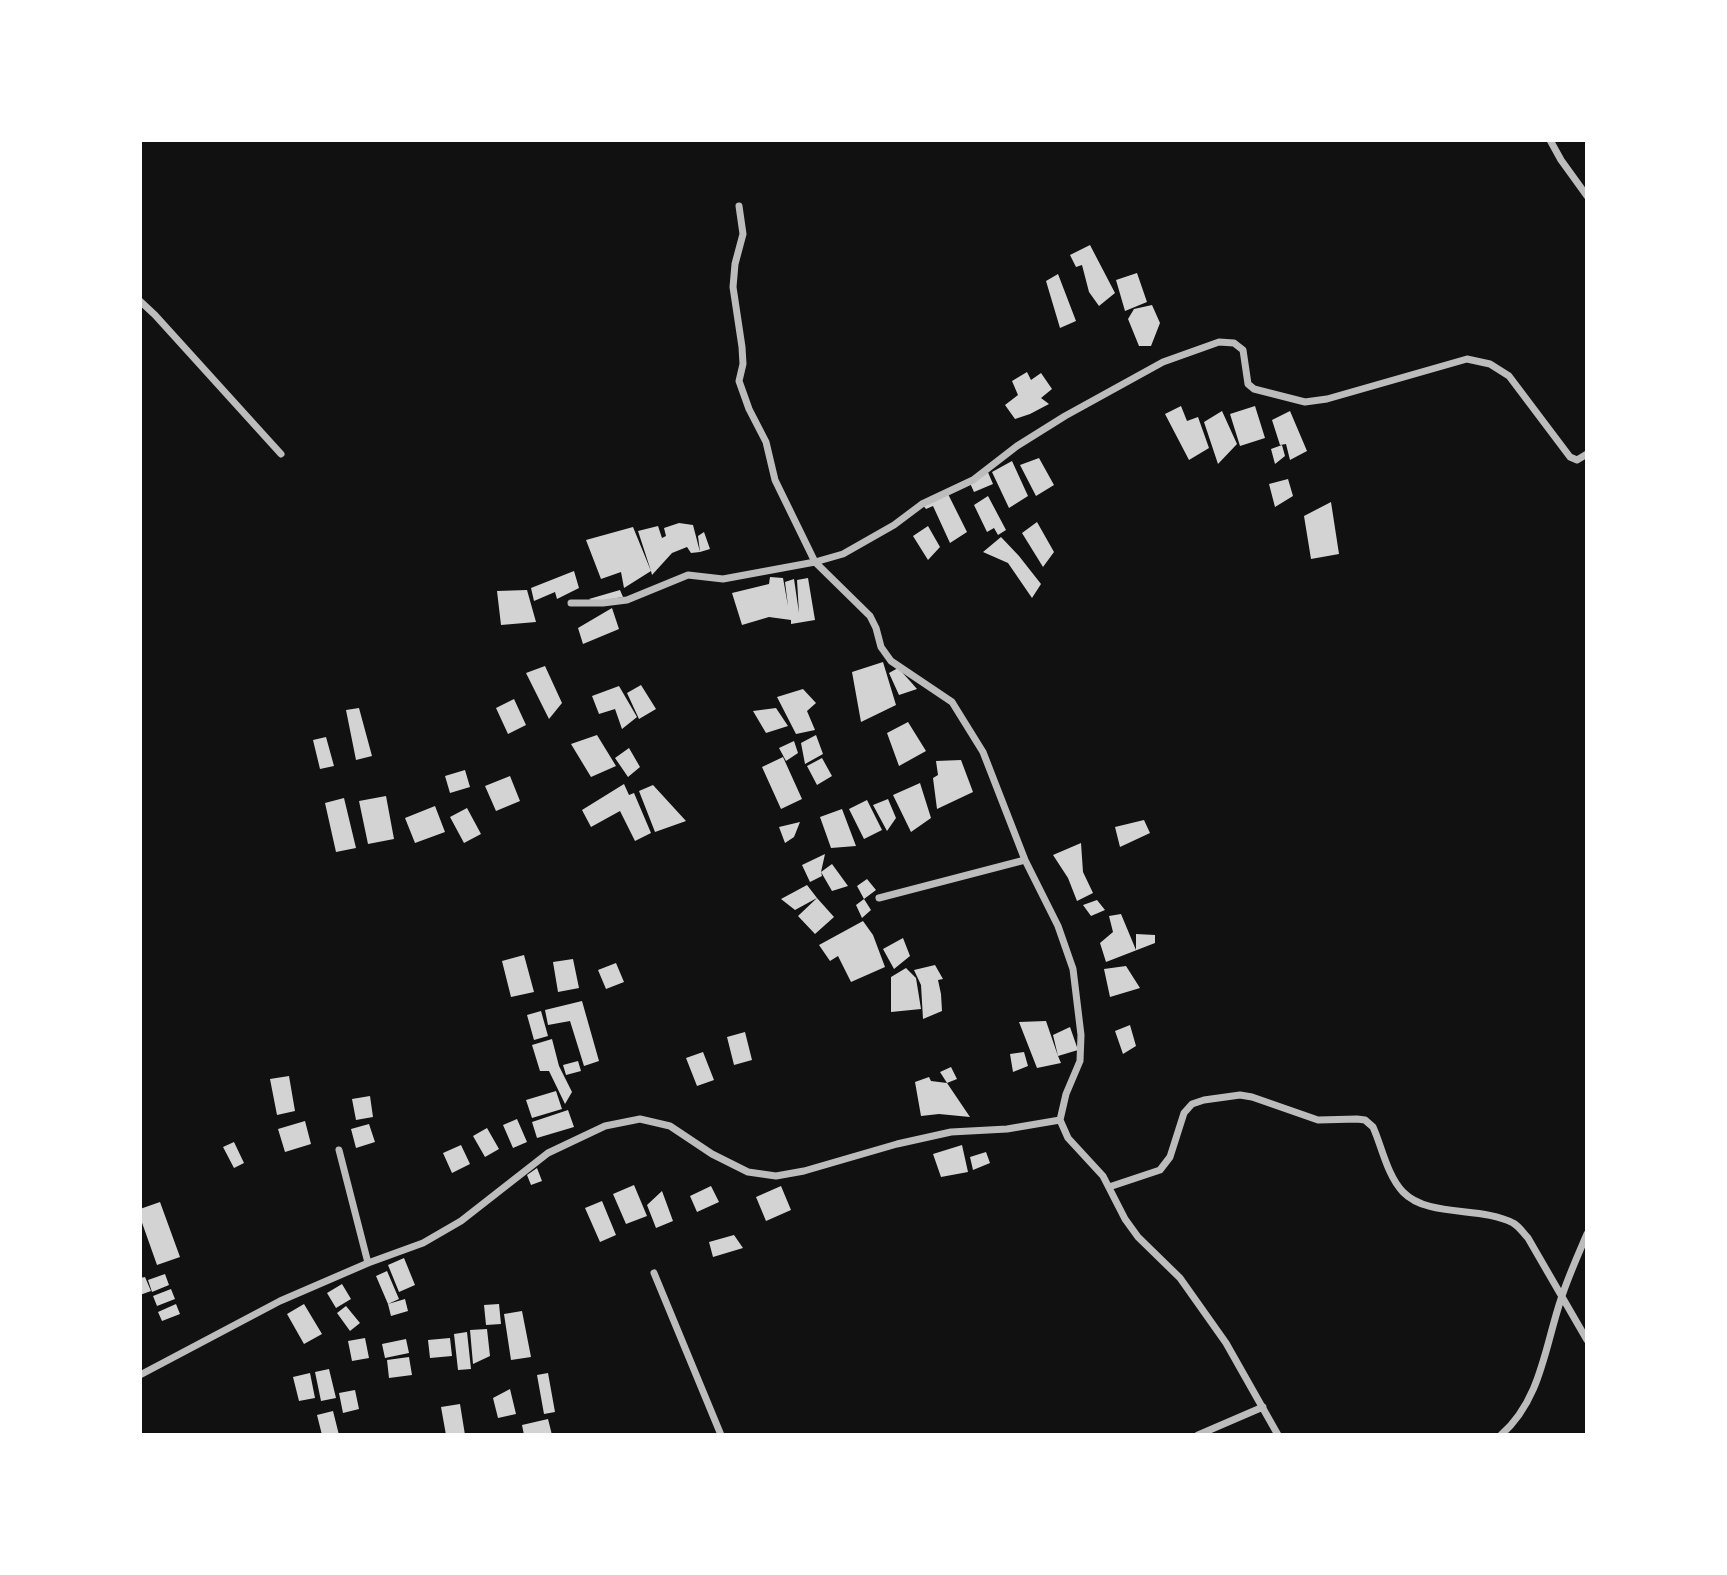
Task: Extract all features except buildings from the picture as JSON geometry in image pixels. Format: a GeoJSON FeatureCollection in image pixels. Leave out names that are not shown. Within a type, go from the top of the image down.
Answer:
{"type":"FeatureCollection","features":[{"type":"Feature","properties":{"kind":"street"},"geometry":{"type":"LineString","coordinates":[[1550,140],[1587,196]]}},
{"type":"Feature","properties":{"kind":"street"},"geometry":{"type":"LineString","coordinates":[[739,206],[743,234],[735,264],[733,287],[743,364],[738,381],[766,442],[775,480],[815,562],[870,616],[881,647],[891,661],[952,702],[983,752],[1025,860],[1058,926],[1073,968],[1078,993],[1080,1060],[1066,1094],[1060,1120],[1068,1138],[1093,1164],[1109,1187],[1125,1219],[1138,1237],[1180,1278],[1226,1343],[1278,1435]]}},
{"type":"Feature","properties":{"kind":"street"},"geometry":{"type":"LineString","coordinates":[[140,301],[281,454]]}},
{"type":"Feature","properties":{"kind":"street"},"geometry":{"type":"LineString","coordinates":[[570,603],[627,600],[688,575],[723,579],[843,555],[894,525],[922,504],[973,480],[1017,446],[1065,416],[1163,362],[1219,342],[1234,343],[1243,350],[1248,384],[1254,389],[1305,402],[1327,399],[1467,359],[1490,364],[1509,376],[1570,457],[1577,460],[1587,454]]}},
{"type":"Feature","properties":{"kind":"street"},"geometry":{"type":"LineString","coordinates":[[878,898],[1025,860]]}},
{"type":"Feature","properties":{"kind":"street"},"geometry":{"type":"LineString","coordinates":[[1109,1187],[1160,1170],[1170,1157],[1184,1113],[1192,1104],[1204,1100],[1252,1097],[1318,1120],[1365,1120],[1373,1127],[1400,1189],[1412,1200],[1434,1207],[1499,1218],[1515,1224],[1528,1238],[1587,1340]]}},
{"type":"Feature","properties":{"kind":"street"},"geometry":{"type":"LineString","coordinates":[[140,1375],[280,1301],[368,1263],[423,1243],[461,1221],[548,1153],[580,1136],[617,1123],[640,1119],[670,1126],[712,1154],[748,1172],[775,1176],[804,1171],[897,1144],[951,1132],[1007,1129],[1060,1120]]}},
{"type":"Feature","properties":{"kind":"street"},"geometry":{"type":"LineString","coordinates":[[339,1150],[368,1263]]}},
{"type":"Feature","properties":{"kind":"street"},"geometry":{"type":"LineString","coordinates":[[1501,1435],[1523,1409],[1534,1389],[1561,1298],[1587,1234]]}},
{"type":"Feature","properties":{"kind":"street"},"geometry":{"type":"LineString","coordinates":[[654,1273],[721,1435]]}},
{"type":"Feature","properties":{"kind":"street"},"geometry":{"type":"LineString","coordinates":[[1198,1435],[1263,1407]]}}]}
